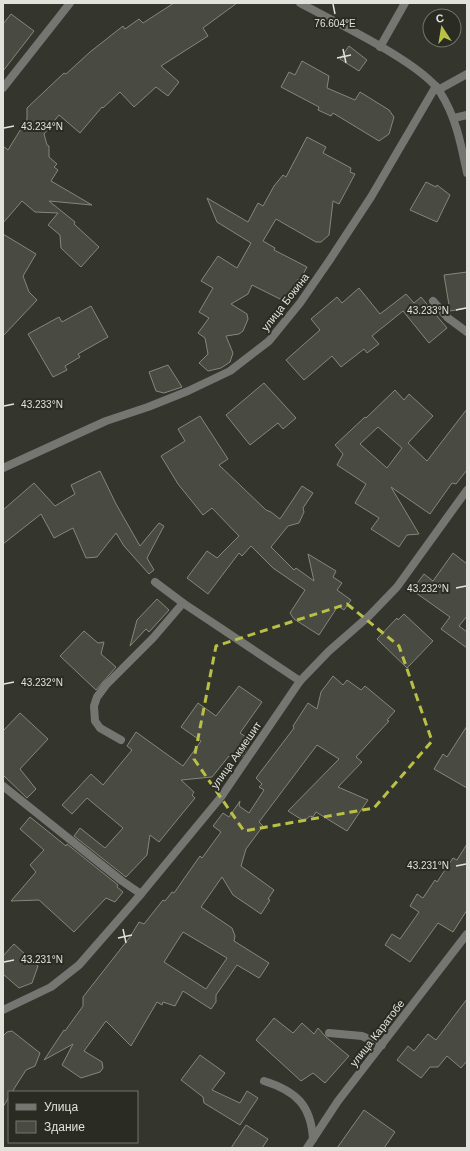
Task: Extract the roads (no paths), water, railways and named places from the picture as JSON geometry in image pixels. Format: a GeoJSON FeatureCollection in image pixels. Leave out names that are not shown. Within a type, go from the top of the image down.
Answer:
{"type":"FeatureCollection","features":[{"type":"Feature","properties":{"kind":"street"},"geometry":{"type":"LineString","coordinates":[[3,88],[70,3]]}},
{"type":"Feature","properties":{"kind":"street"},"geometry":{"type":"LineString","coordinates":[[300,3],[380,47],[419,72],[437,88],[454,118],[467,172]]}},
{"type":"Feature","properties":{"kind":"street"},"geometry":{"type":"LineString","coordinates":[[380,47],[404,3]]}},
{"type":"Feature","properties":{"kind":"street"},"geometry":{"type":"LineString","coordinates":[[437,88],[467,74]]}},
{"type":"Feature","properties":{"kind":"street","name":"улица Бокина"},"geometry":{"type":"LineString","coordinates":[[3,468],[106,421],[148,407],[188,391],[230,370],[269,341],[300,303],[329,261],[371,197],[437,88]]}},
{"type":"Feature","properties":{"kind":"street"},"geometry":{"type":"LineString","coordinates":[[454,118],[467,115]]}},
{"type":"Feature","properties":{"kind":"street"},"geometry":{"type":"LineString","coordinates":[[433,301],[448,318],[467,332]]}},
{"type":"Feature","properties":{"kind":"street","name":"улица Акмешит"},"geometry":{"type":"LineString","coordinates":[[4,1008],[51,987],[79,965],[141,894],[221,797],[300,681],[329,651],[369,616],[397,587],[467,490]]}},
{"type":"Feature","properties":{"kind":"street"},"geometry":{"type":"LineString","coordinates":[[155,582],[182,603],[300,681]]}},
{"type":"Feature","properties":{"kind":"street"},"geometry":{"type":"LineString","coordinates":[[121,740],[100,728],[95,721],[94,706],[97,697],[106,685],[153,638],[182,603]]}},
{"type":"Feature","properties":{"kind":"street"},"geometry":{"type":"LineString","coordinates":[[3,786],[122,881],[141,894]]}},
{"type":"Feature","properties":{"kind":"street","name":"улица Каратобе"},"geometry":{"type":"LineString","coordinates":[[307,1148],[338,1101],[467,934]]}},
{"type":"Feature","properties":{"kind":"street"},"geometry":{"type":"LineString","coordinates":[[330,1033],[362,1036],[382,1045]]}},
{"type":"Feature","properties":{"kind":"street"},"geometry":{"type":"LineString","coordinates":[[264,1081],[280,1086],[303,1104],[309,1115],[313,1140]]}}]}
